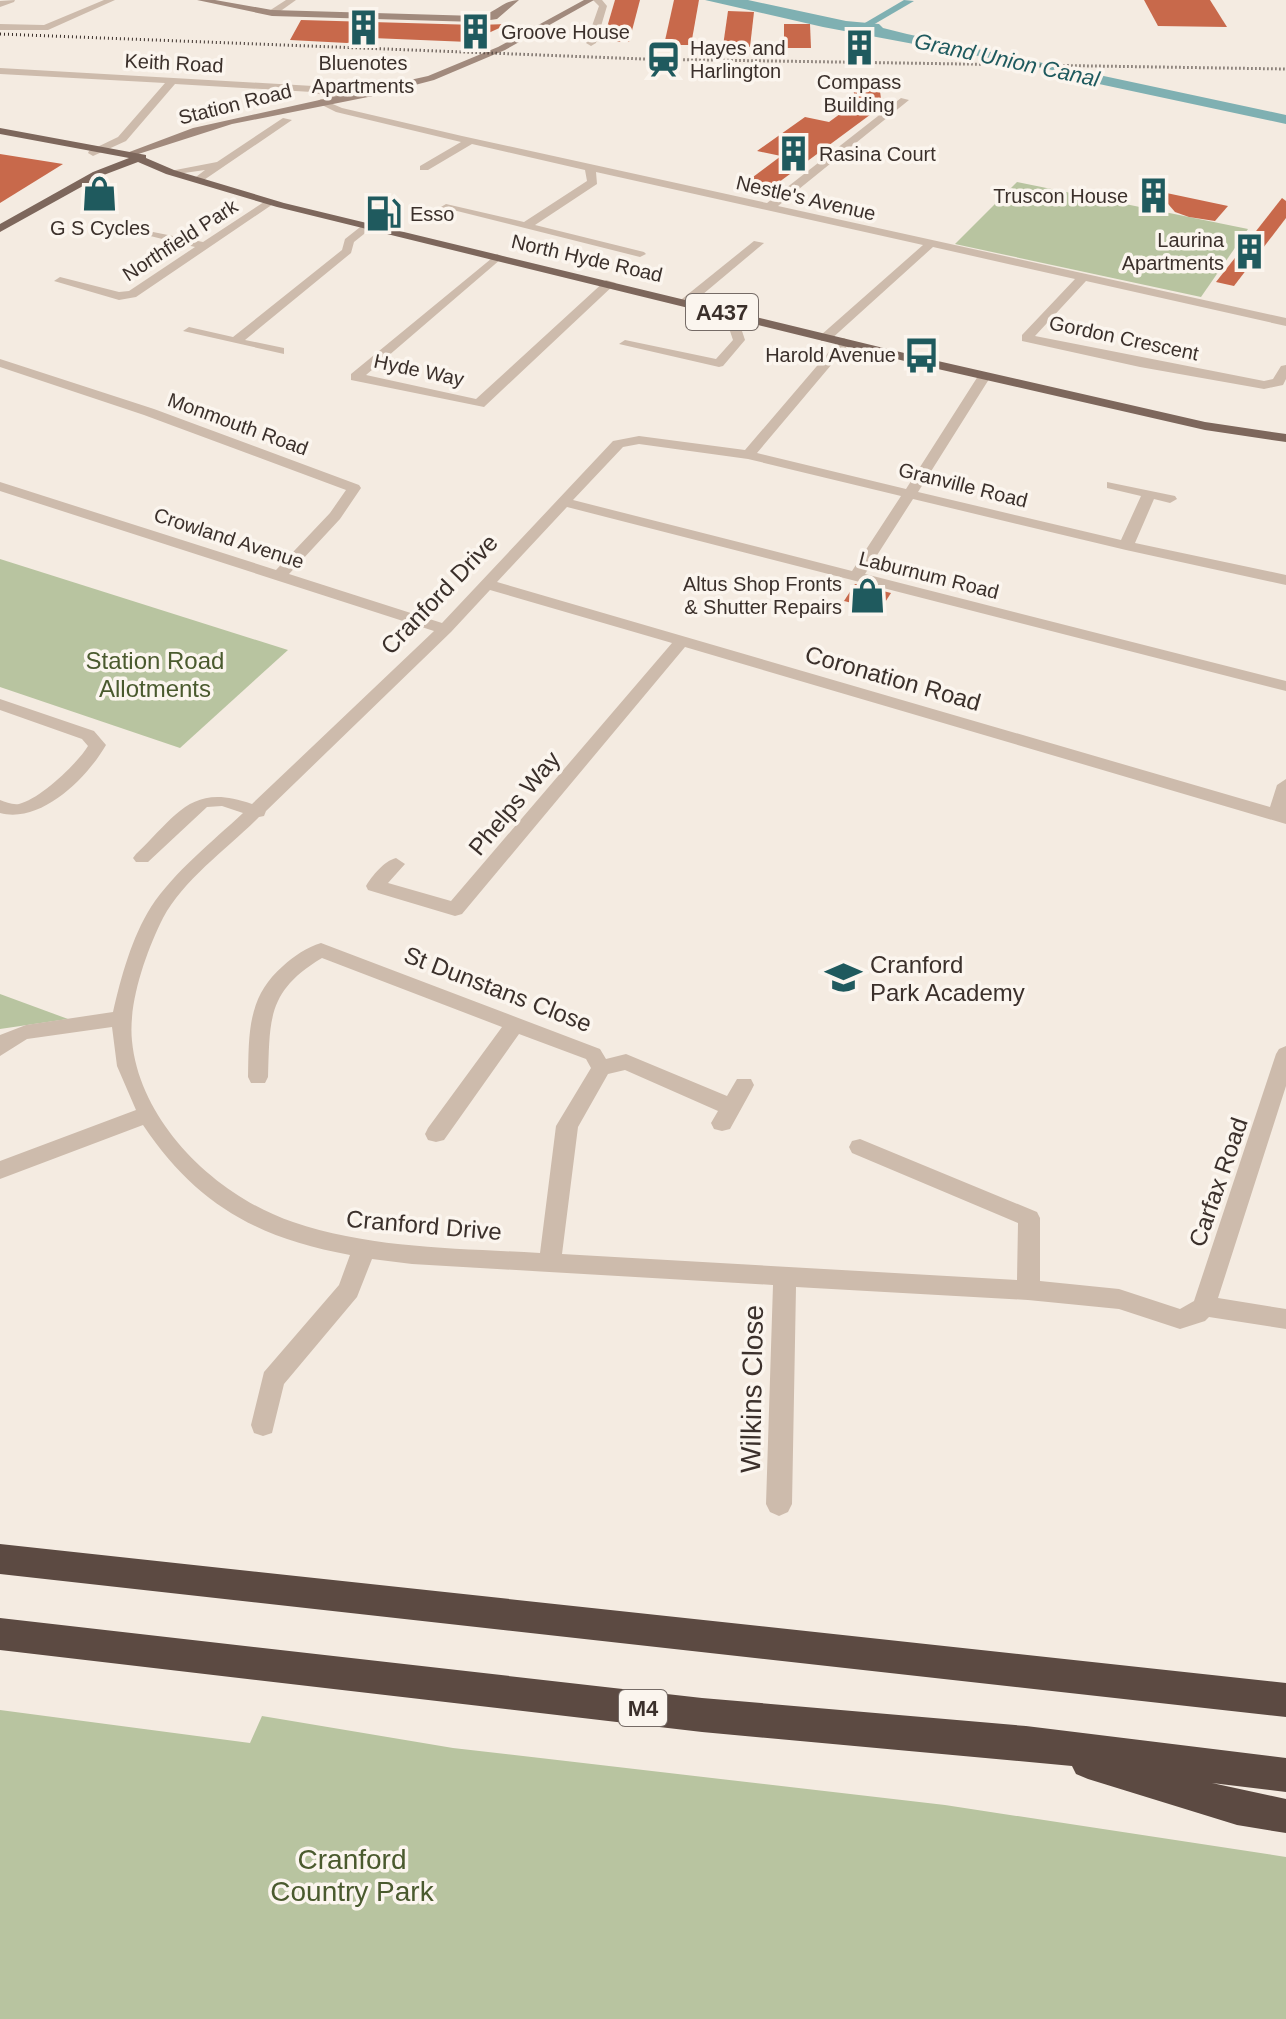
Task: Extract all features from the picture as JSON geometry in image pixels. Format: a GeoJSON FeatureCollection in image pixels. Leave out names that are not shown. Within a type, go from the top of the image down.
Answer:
{"type":"FeatureCollection","features":[{"type":"Feature","properties":{"kind":"highway"},"geometry":{"type":"LineString","coordinates":[[0,1559],[1286,1700]]}},
{"type":"Feature","properties":{"kind":"highway","name":"M4"},"geometry":{"type":"LineString","coordinates":[[0,1634],[702,1715],[1026,1743],[1286,1775]]}},
{"type":"Feature","properties":{"kind":"highway","name":"M4"},"geometry":{"type":"LineString","coordinates":[[1026,1743],[1237,1808],[1286,1816]]}},
{"type":"Feature","properties":{"kind":"main road","name":"North Hyde Road"},"geometry":{"type":"LineString","coordinates":[[0,131],[128,159],[148,170],[166,170]]}},
{"type":"Feature","properties":{"kind":"main road","name":"North Hyde Road"},"geometry":{"type":"LineString","coordinates":[[93,150],[114,160],[128,159]]}},
{"type":"Feature","properties":{"kind":"main road","name":"North Hyde Road"},"geometry":{"type":"LineString","coordinates":[[142,157],[166,170],[271,202],[610,283],[740,318],[1205,426],[1286,438]]}},
{"type":"Feature","properties":{"kind":"main road","name":"Station Road"},"geometry":{"type":"LineString","coordinates":[[0,229],[97,174],[128,159],[142,157]]}},
{"type":"Feature","properties":{"kind":"main road","name":"Station Road"},"geometry":{"type":"LineString","coordinates":[[97,174],[98,169],[114,160]]}},
{"type":"Feature","properties":{"kind":"street"},"geometry":{"type":"LineString","coordinates":[[0,4],[11,0]]}},
{"type":"Feature","properties":{"kind":"street"},"geometry":{"type":"LineString","coordinates":[[0,27],[45,28],[110,0]]}},
{"type":"Feature","properties":{"kind":"street"},"geometry":{"type":"LineString","coordinates":[[201,0],[272,13],[487,19],[499,14],[515,0]]}},
{"type":"Feature","properties":{"kind":"street"},"geometry":{"type":"LineString","coordinates":[[272,13],[292,0]]}},
{"type":"Feature","properties":{"kind":"street","name":"Station Road"},"geometry":{"type":"LineString","coordinates":[[128,159],[156,145],[253,115],[425,80],[535,32],[590,0]]}},
{"type":"Feature","properties":{"kind":"street"},"geometry":{"type":"LineString","coordinates":[[578,7],[599,5],[591,43]]}},
{"type":"Feature","properties":{"kind":"street","name":"Keith Road"},"geometry":{"type":"LineString","coordinates":[[0,71],[313,89],[343,98]]}},
{"type":"Feature","properties":{"kind":"street"},"geometry":{"type":"LineString","coordinates":[[93,150],[122,139],[172,81]]}},
{"type":"Feature","properties":{"kind":"street"},"geometry":{"type":"LineString","coordinates":[[768,208],[904,100]]}},
{"type":"Feature","properties":{"kind":"street","name":"Nestle's Avenue"},"geometry":{"type":"LineString","coordinates":[[321,102],[339,110],[470,141],[1081,279],[1286,322]]}},
{"type":"Feature","properties":{"kind":"street"},"geometry":{"type":"LineString","coordinates":[[197,180],[287,120]]}},
{"type":"Feature","properties":{"kind":"street"},"geometry":{"type":"LineString","coordinates":[[424,168],[470,141]]}},
{"type":"Feature","properties":{"kind":"street","name":"Station Road"},"geometry":{"type":"LineString","coordinates":[[142,157],[157,148],[156,145]]}},
{"type":"Feature","properties":{"kind":"street"},"geometry":{"type":"LineString","coordinates":[[166,170],[219,164]]}},
{"type":"Feature","properties":{"kind":"street"},"geometry":{"type":"LineString","coordinates":[[590,167],[593,182]]}},
{"type":"Feature","properties":{"kind":"street"},"geometry":{"type":"LineString","coordinates":[[526,226],[593,182],[636,178]]}},
{"type":"Feature","properties":{"kind":"street","name":"Northfield Park"},"geometry":{"type":"LineString","coordinates":[[60,281],[126,296],[271,202]]}},
{"type":"Feature","properties":{"kind":"street"},"geometry":{"type":"LineString","coordinates":[[446,207],[640,254]]}},
{"type":"Feature","properties":{"kind":"street"},"geometry":{"type":"LineString","coordinates":[[236,341],[347,251],[349,241],[368,226]]}},
{"type":"Feature","properties":{"kind":"street"},"geometry":{"type":"LineString","coordinates":[[142,231],[205,246]]}},
{"type":"Feature","properties":{"kind":"street"},"geometry":{"type":"LineString","coordinates":[[686,302],[758,243]]}},
{"type":"Feature","properties":{"kind":"street"},"geometry":{"type":"LineString","coordinates":[[825,338],[930,244]]}},
{"type":"Feature","properties":{"kind":"street","name":"Hyde Way"},"geometry":{"type":"LineString","coordinates":[[497,257],[356,377],[479,404],[610,283]]}},
{"type":"Feature","properties":{"kind":"street","name":"Gordon Crescent"},"geometry":{"type":"LineString","coordinates":[[1081,279],[1026,338],[1140,363],[1264,385],[1278,382],[1286,369]]}},
{"type":"Feature","properties":{"kind":"street"},"geometry":{"type":"LineString","coordinates":[[625,344],[719,363],[739,340],[735,328],[740,318]]}},
{"type":"Feature","properties":{"kind":"street"},"geometry":{"type":"LineString","coordinates":[[189,331],[280,351]]}},
{"type":"Feature","properties":{"kind":"street"},"geometry":{"type":"LineString","coordinates":[[748,455],[844,342]]}},
{"type":"Feature","properties":{"kind":"street","name":"Monmouth Road"},"geometry":{"type":"LineString","coordinates":[[0,363],[149,412],[354,488],[335,516],[279,575]]}},
{"type":"Feature","properties":{"kind":"street"},"geometry":{"type":"LineString","coordinates":[[856,577],[985,376]]}},
{"type":"Feature","properties":{"kind":"street","name":"Granville Road"},"geometry":{"type":"LineString","coordinates":[[629,442],[639,440],[748,455],[1126,546],[1286,580]]}},
{"type":"Feature","properties":{"kind":"street","name":"Cranford Drive"},"geometry":{"type":"LineString","coordinates":[[629,442],[613,448],[445,629],[258,812],[175,888],[153,919],[122,1018],[125,1055],[146,1115],[189,1168],[222,1197],[269,1221],[319,1241],[364,1249],[550,1262],[1028,1290],[1119,1299],[1166,1316],[1196,1312],[1286,1319]]}},
{"type":"Feature","properties":{"kind":"street"},"geometry":{"type":"LineString","coordinates":[[1112,485],[1170,499]]}},
{"type":"Feature","properties":{"kind":"street","name":"Crowland Avenue"},"geometry":{"type":"LineString","coordinates":[[0,486],[445,629]]}},
{"type":"Feature","properties":{"kind":"street"},"geometry":{"type":"LineString","coordinates":[[1126,546],[1149,494]]}},
{"type":"Feature","properties":{"kind":"street","name":"Laburnum Road"},"geometry":{"type":"LineString","coordinates":[[562,502],[1286,686]]}},
{"type":"Feature","properties":{"kind":"street","name":"Coronation Road"},"geometry":{"type":"LineString","coordinates":[[486,584],[1281,816]]}},
{"type":"Feature","properties":{"kind":"street","name":"Phelps Way"},"geometry":{"type":"LineString","coordinates":[[396,864],[375,886],[455,909],[682,641]]}},
{"type":"Feature","properties":{"kind":"street"},"geometry":{"type":"LineString","coordinates":[[0,704],[88,735],[97,745],[90,759],[39,800],[26,808],[9,810],[0,806]]}},
{"type":"Feature","properties":{"kind":"street"},"geometry":{"type":"LineString","coordinates":[[1281,816],[1286,785]]}},
{"type":"Feature","properties":{"kind":"street"},"geometry":{"type":"LineString","coordinates":[[142,858],[201,803],[218,799],[258,812]]}},
{"type":"Feature","properties":{"kind":"street","name":"St Dunstans Close"},"geometry":{"type":"LineString","coordinates":[[258,1077],[263,1007],[276,986],[306,958],[321,950],[593,1054],[601,1068],[567,1126],[550,1262]]}},
{"type":"Feature","properties":{"kind":"street"},"geometry":{"type":"LineString","coordinates":[[0,1048],[11,1037],[26,1032],[122,1018]]}},
{"type":"Feature","properties":{"kind":"street"},"geometry":{"type":"LineString","coordinates":[[436,1134],[516,1023]]}},
{"type":"Feature","properties":{"kind":"street","name":"Carfax Road"},"geometry":{"type":"LineString","coordinates":[[1196,1312],[1286,1054]]}},
{"type":"Feature","properties":{"kind":"street"},"geometry":{"type":"LineString","coordinates":[[601,1068],[626,1062],[726,1115],[744,1085]]}},
{"type":"Feature","properties":{"kind":"street"},"geometry":{"type":"LineString","coordinates":[[0,1170],[146,1115]]}},
{"type":"Feature","properties":{"kind":"street"},"geometry":{"type":"LineString","coordinates":[[860,1147],[1029,1218],[1028,1290]]}},
{"type":"Feature","properties":{"kind":"street"},"geometry":{"type":"LineString","coordinates":[[263,1425],[273,1380],[349,1290],[364,1249]]}},
{"type":"Feature","properties":{"kind":"street","name":"Wilkins Close"},"geometry":{"type":"LineString","coordinates":[[779,1504],[785,1275]]}},
{"type":"Feature","properties":{"kind":"green space"},"geometry":{"type":"Polygon","coordinates":[[[1017,182],[1248,229],[1201,297],[955,244],[1017,182]]]}},
{"type":"Feature","properties":{"kind":"green space","name":"Station Road Allotments"},"geometry":{"type":"Polygon","coordinates":[[[0,559],[288,650],[180,748],[0,687],[0,559]]]}},
{"type":"Feature","properties":{"kind":"green space"},"geometry":{"type":"Polygon","coordinates":[[[0,994],[68,1019],[0,1029],[0,994]]]}},
{"type":"Feature","properties":{"kind":"green space","name":"Cranford Country Park"},"geometry":{"type":"Polygon","coordinates":[[[0,1710],[250,1743],[262,1716],[453,1748],[945,1805],[1286,1857],[1286,2019],[0,2019],[0,1710]]]}},
{"type":"Feature","properties":{"kind":"water","name":"Grand Union Canal"},"geometry":{"type":"Polygon","coordinates":[[[705,0],[748,0],[846,21],[879,24],[883,28],[907,34],[1286,115],[1286,124],[1099,84],[1084,76],[823,27],[705,0]]]}},
{"type":"Feature","properties":{"kind":"building"},"geometry":{"type":"Polygon","coordinates":[[[615,0],[640,0],[629,42],[603,41],[615,0]]]}},
{"type":"Feature","properties":{"kind":"building"},"geometry":{"type":"Polygon","coordinates":[[[674,0],[699,0],[691,45],[664,45],[674,0]]]}},
{"type":"Feature","properties":{"kind":"building"},"geometry":{"type":"Polygon","coordinates":[[[1144,0],[1210,0],[1227,27],[1158,26],[1144,0]]]}},
{"type":"Feature","properties":{"kind":"building"},"geometry":{"type":"Polygon","coordinates":[[[728,11],[754,12],[750,47],[723,46],[728,11]]]}},
{"type":"Feature","properties":{"kind":"building"},"geometry":{"type":"Polygon","coordinates":[[[301,20],[508,24],[469,42],[372,38],[347,43],[290,40],[301,20]]]}},
{"type":"Feature","properties":{"kind":"building"},"geometry":{"type":"Polygon","coordinates":[[[784,24],[810,24],[811,48],[784,48],[784,24]]]}},
{"type":"Feature","properties":{"kind":"building"},"geometry":{"type":"Polygon","coordinates":[[[853,84],[879,84],[882,106],[767,191],[741,186],[781,156],[757,151],[805,117],[829,122],[855,103],[853,84]]]}},
{"type":"Feature","properties":{"kind":"building"},"geometry":{"type":"Polygon","coordinates":[[[0,154],[63,164],[0,203],[0,154]]]}},
{"type":"Feature","properties":{"kind":"building"},"geometry":{"type":"Polygon","coordinates":[[[1157,191],[1228,206],[1215,221],[1189,217],[1175,212],[1157,191]]]}},
{"type":"Feature","properties":{"kind":"building","name":"Laurina Apartments"},"geometry":{"type":"Polygon","coordinates":[[[1282,198],[1286,201],[1286,218],[1234,286],[1216,282],[1282,198]]]}},
{"type":"Feature","properties":{"kind":"building","name":"Altus Shop Fronts & Shutter Repairs"},"geometry":{"type":"Polygon","coordinates":[[[855,584],[891,593],[880,610],[844,601],[855,584]]]}},
{"type":"Feature","properties":{"kind":"waterway"},"geometry":{"type":"LineString","coordinates":[[863,27],[909,1]]}},
{"type":"Feature","properties":{"kind":"railway"},"geometry":{"type":"LineString","coordinates":[[0,34],[643,59],[1286,69]]}},
{"type":"Feature","properties":{"kind":"place","name":"Bluenotes Apartments"},"geometry":{"type":"Point","coordinates":[363,28]}},
{"type":"Feature","properties":{"kind":"place","name":"Groove House"},"geometry":{"type":"Point","coordinates":[475,32]}},
{"type":"Feature","properties":{"kind":"place","name":"Compass Building"},"geometry":{"type":"Point","coordinates":[859,47]}},
{"type":"Feature","properties":{"kind":"place","name":"Hayes and Harlington"},"geometry":{"type":"Point","coordinates":[664,60]}},
{"type":"Feature","properties":{"kind":"place","name":"Rasina Court"},"geometry":{"type":"Point","coordinates":[793,154]}},
{"type":"Feature","properties":{"kind":"place","name":"G S Cycles"},"geometry":{"type":"Point","coordinates":[100,193]}},
{"type":"Feature","properties":{"kind":"place","name":"Truscon House"},"geometry":{"type":"Point","coordinates":[1154,196]}},
{"type":"Feature","properties":{"kind":"place","name":"Esso"},"geometry":{"type":"Point","coordinates":[384,214]}},
{"type":"Feature","properties":{"kind":"place","name":"Laurina Apartments"},"geometry":{"type":"Point","coordinates":[1250,251]}},
{"type":"Feature","properties":{"kind":"place","name":"Harold Avenue"},"geometry":{"type":"Point","coordinates":[922,355]}},
{"type":"Feature","properties":{"kind":"place","name":"Altus Shop Fronts & Shutter Repairs"},"geometry":{"type":"Point","coordinates":[868,596]}},
{"type":"Feature","properties":{"kind":"place","name":"Cranford Park Academy"},"geometry":{"type":"Point","coordinates":[844,978]}}]}
